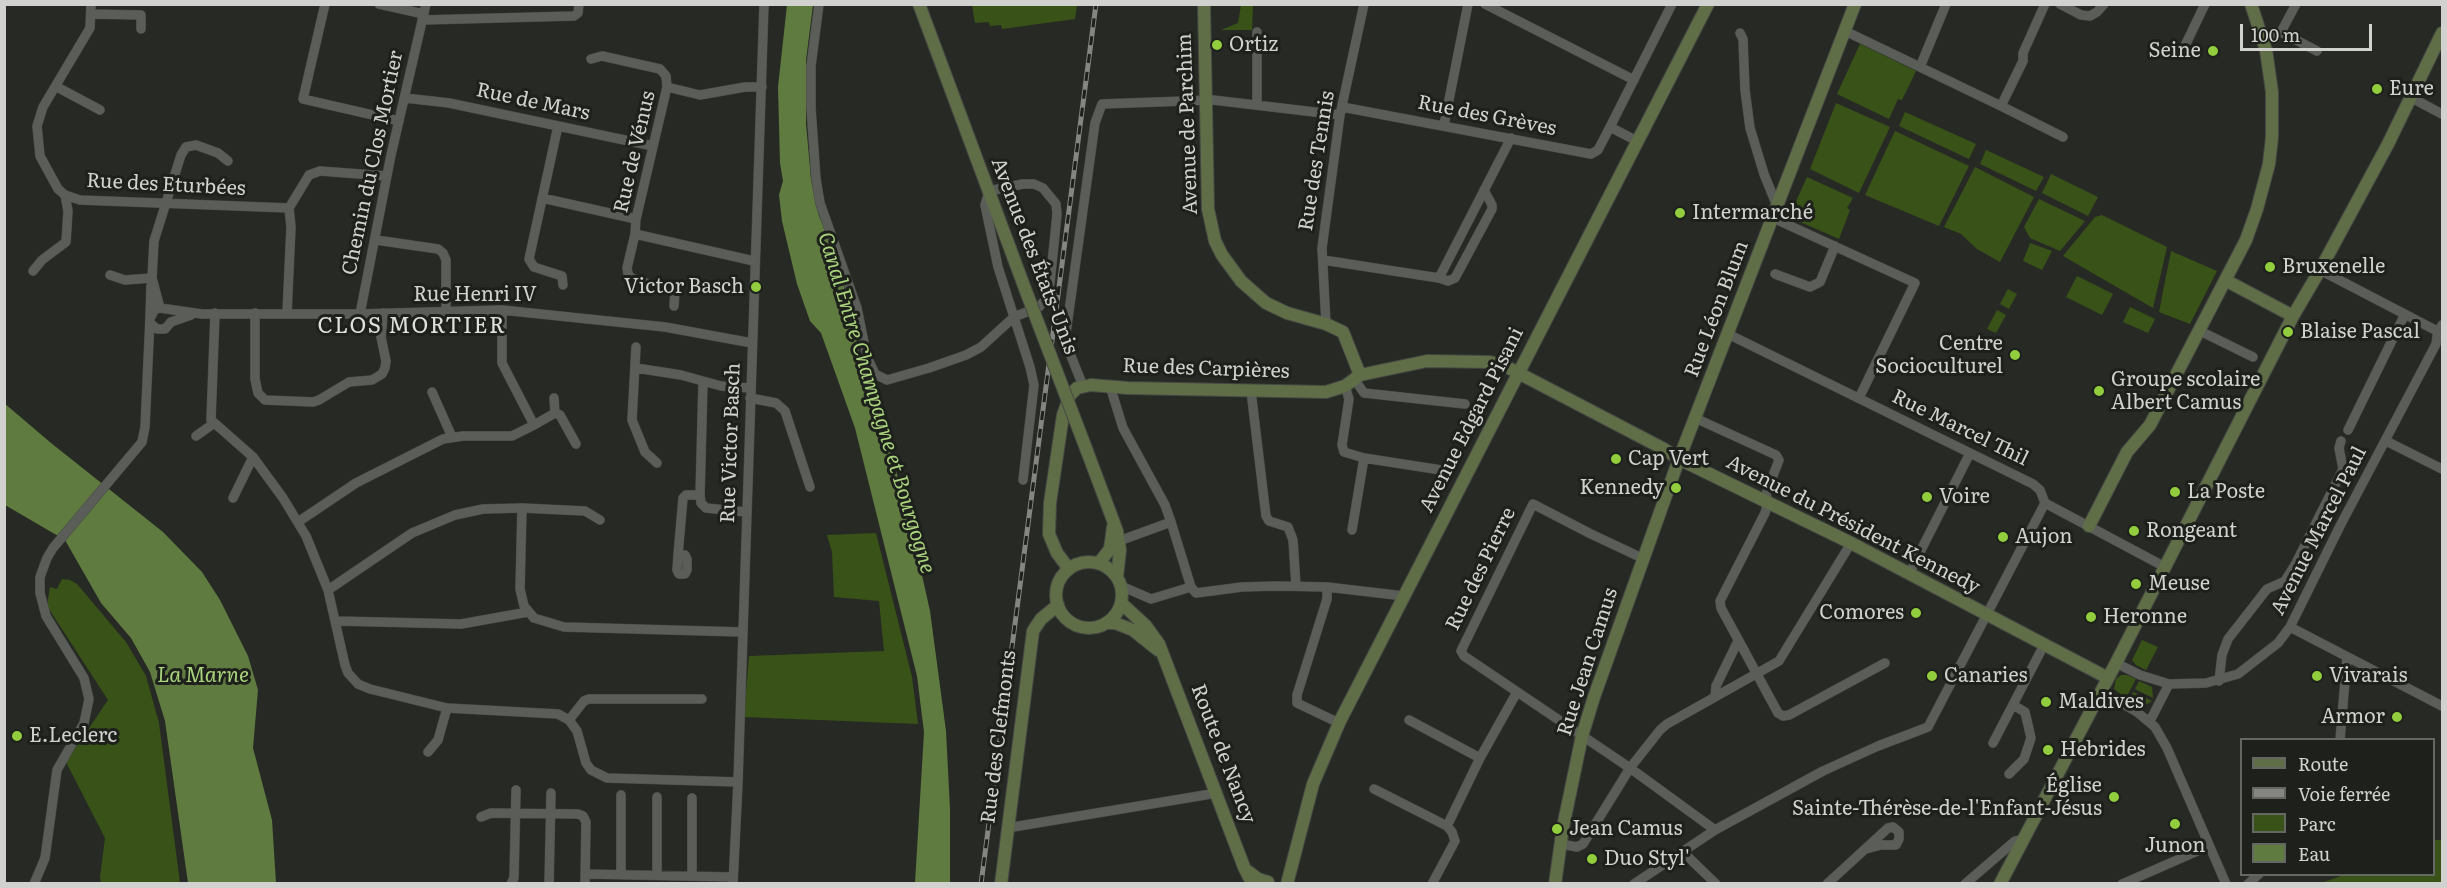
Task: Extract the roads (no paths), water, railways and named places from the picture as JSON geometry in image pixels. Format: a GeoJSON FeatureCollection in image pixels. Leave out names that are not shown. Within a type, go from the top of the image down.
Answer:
{"type":"FeatureCollection","features":[{"type":"Feature","properties":{"kind":"street"},"geometry":{"type":"LineString","coordinates":[[325,4],[303,99],[399,121]]}},
{"type":"Feature","properties":{"kind":"street"},"geometry":{"type":"LineString","coordinates":[[379,4],[424,13],[574,16],[578,13],[579,4]]}},
{"type":"Feature","properties":{"kind":"street","name":"Rue Victor Basch"},"geometry":{"type":"LineString","coordinates":[[733,880],[764,4]]}},
{"type":"Feature","properties":{"kind":"street"},"geometry":{"type":"LineString","coordinates":[[819,4],[811,66],[811,108],[816,179],[820,203],[856,308],[867,357],[875,374],[887,380],[966,355],[981,347],[1014,318],[1039,307],[1048,294],[1057,214],[1056,204],[1043,188],[1034,184],[1023,184],[989,191],[985,205],[998,267],[1014,318],[1034,385],[1023,480]]}},
{"type":"Feature","properties":{"kind":"street","name":"Avenue des États-Unis"},"geometry":{"type":"LineString","coordinates":[[919,4],[1114,520],[1119,541],[1119,582]]}},
{"type":"Feature","properties":{"kind":"street","name":"Avenue de Parchim"},"geometry":{"type":"LineString","coordinates":[[1204,4],[1208,209],[1222,255],[1241,281],[1266,303],[1287,313],[1326,324]]}},
{"type":"Feature","properties":{"kind":"street","name":"Rue des Tennis"},"geometry":{"type":"LineString","coordinates":[[1326,324],[1322,248],[1341,111],[1364,4]]}},
{"type":"Feature","properties":{"kind":"street"},"geometry":{"type":"LineString","coordinates":[[1444,126],[1468,4]]}},
{"type":"Feature","properties":{"kind":"street"},"geometry":{"type":"LineString","coordinates":[[1485,4],[1634,80]]}},
{"type":"Feature","properties":{"kind":"street"},"geometry":{"type":"LineString","coordinates":[[1637,141],[1610,127],[1672,4]]}},
{"type":"Feature","properties":{"kind":"street","name":"Avenue Edgard Pisani"},"geometry":{"type":"LineString","coordinates":[[1275,883],[1293,861],[1312,784],[1339,723],[1708,4]]}},
{"type":"Feature","properties":{"kind":"street","name":"Rue Léon Blum"},"geometry":{"type":"LineString","coordinates":[[1679,459],[1855,4]]}},
{"type":"Feature","properties":{"kind":"street"},"geometry":{"type":"LineString","coordinates":[[1920,67],[1947,4]]}},
{"type":"Feature","properties":{"kind":"street"},"geometry":{"type":"LineString","coordinates":[[2001,106],[2023,61],[2023,53],[2045,4]]}},
{"type":"Feature","properties":{"kind":"street"},"geometry":{"type":"LineString","coordinates":[[2060,4],[2081,15],[2090,15],[2097,12],[2104,4]]}},
{"type":"Feature","properties":{"kind":"street"},"geometry":{"type":"LineString","coordinates":[[2183,50],[2205,4]]}},
{"type":"Feature","properties":{"kind":"street"},"geometry":{"type":"LineString","coordinates":[[2089,526],[2127,452],[2150,425],[2246,240],[2268,164],[2272,137],[2272,92],[2263,38],[2251,4]]}},
{"type":"Feature","properties":{"kind":"street"},"geometry":{"type":"LineString","coordinates":[[2263,38],[2281,32],[2296,4]]}},
{"type":"Feature","properties":{"kind":"street"},"geometry":{"type":"LineString","coordinates":[[91,9],[141,15],[141,29]]}},
{"type":"Feature","properties":{"kind":"street","name":"Rue des Eturbées"},"geometry":{"type":"LineString","coordinates":[[91,9],[87,34],[39,118],[38,147],[52,180],[65,195],[80,200],[289,208]]}},
{"type":"Feature","properties":{"kind":"street","name":"Chemin du Clos Mortier"},"geometry":{"type":"LineString","coordinates":[[360,314],[387,176],[424,13]]}},
{"type":"Feature","properties":{"kind":"street"},"geometry":{"type":"LineString","coordinates":[[1845,31],[2063,138]]}},
{"type":"Feature","properties":{"kind":"street"},"geometry":{"type":"LineString","coordinates":[[1257,32],[1257,105]]}},
{"type":"Feature","properties":{"kind":"street"},"geometry":{"type":"LineString","coordinates":[[2281,32],[2318,51]]}},
{"type":"Feature","properties":{"kind":"street"},"geometry":{"type":"LineString","coordinates":[[1740,33],[1743,39],[1745,90],[1750,128],[1775,212],[1835,246],[1915,283],[1859,398]]}},
{"type":"Feature","properties":{"kind":"street"},"geometry":{"type":"LineString","coordinates":[[2000,884],[2293,316],[2388,144],[2442,33]]}},
{"type":"Feature","properties":{"kind":"street"},"geometry":{"type":"LineString","coordinates":[[591,58],[602,56],[660,69],[666,76],[667,87]]}},
{"type":"Feature","properties":{"kind":"street"},"geometry":{"type":"LineString","coordinates":[[57,87],[100,110]]}},
{"type":"Feature","properties":{"kind":"street","name":"Rue de Vénus"},"geometry":{"type":"LineString","coordinates":[[754,261],[635,234],[636,219],[667,87],[700,95],[745,87],[762,87]]}},
{"type":"Feature","properties":{"kind":"street"},"geometry":{"type":"LineString","coordinates":[[2410,97],[2442,114]]}},
{"type":"Feature","properties":{"kind":"street","name":"Rue de Mars"},"geometry":{"type":"LineString","coordinates":[[405,99],[449,103],[653,146]]}},
{"type":"Feature","properties":{"kind":"street","name":"Rue des Grèves"},"geometry":{"type":"LineString","coordinates":[[1083,386],[1067,346],[1066,333],[1095,123],[1102,104],[1207,100],[1341,111],[1444,126],[1592,154],[1598,150],[1610,127]]}},
{"type":"Feature","properties":{"kind":"street"},"geometry":{"type":"LineString","coordinates":[[558,126],[529,259],[534,267],[562,276],[563,285]]}},
{"type":"Feature","properties":{"kind":"street"},"geometry":{"type":"LineString","coordinates":[[1439,278],[1511,138]]}},
{"type":"Feature","properties":{"kind":"street"},"geometry":{"type":"LineString","coordinates":[[34,884],[45,858],[57,770],[84,723],[88,708],[88,693],[84,678],[46,616],[40,593],[43,567],[61,539],[138,449],[144,436],[154,241],[181,155],[186,147],[196,145],[218,153],[228,161]]}},
{"type":"Feature","properties":{"kind":"street"},"geometry":{"type":"LineString","coordinates":[[287,313],[291,227],[289,208],[309,175],[320,171],[387,176]]}},
{"type":"Feature","properties":{"kind":"street"},"geometry":{"type":"LineString","coordinates":[[1323,260],[1448,281],[1455,278],[1492,209],[1485,190]]}},
{"type":"Feature","properties":{"kind":"street"},"geometry":{"type":"LineString","coordinates":[[33,271],[42,260],[66,242],[68,211],[65,195]]}},
{"type":"Feature","properties":{"kind":"street"},"geometry":{"type":"LineString","coordinates":[[542,198],[636,219]]}},
{"type":"Feature","properties":{"kind":"street"},"geometry":{"type":"LineString","coordinates":[[635,234],[627,268],[628,274],[631,278],[649,284],[672,288],[675,291],[674,306]]}},
{"type":"Feature","properties":{"kind":"street"},"geometry":{"type":"LineString","coordinates":[[376,240],[438,249],[443,253],[446,260],[446,312]]}},
{"type":"Feature","properties":{"kind":"street"},"geometry":{"type":"LineString","coordinates":[[1775,274],[1810,287],[1820,282],[1835,246]]}},
{"type":"Feature","properties":{"kind":"street"},"geometry":{"type":"LineString","coordinates":[[2320,270],[2405,314],[2441,328]]}},
{"type":"Feature","properties":{"kind":"street"},"geometry":{"type":"LineString","coordinates":[[110,275],[125,280],[152,278]]}},
{"type":"Feature","properties":{"kind":"street"},"geometry":{"type":"LineString","coordinates":[[149,351],[163,329],[171,322],[171,315],[164,309],[152,278]]}},
{"type":"Feature","properties":{"kind":"street"},"geometry":{"type":"LineString","coordinates":[[2225,280],[2293,316]]}},
{"type":"Feature","properties":{"kind":"street"},"geometry":{"type":"LineString","coordinates":[[163,329],[157,329],[151,321],[153,311],[164,309]]}},
{"type":"Feature","properties":{"kind":"street","name":"Rue Henri IV"},"geometry":{"type":"LineString","coordinates":[[164,309],[196,314],[360,314],[502,310],[665,327],[752,344]]}},
{"type":"Feature","properties":{"kind":"street"},"geometry":{"type":"LineString","coordinates":[[502,310],[502,363],[534,425]]}},
{"type":"Feature","properties":{"kind":"street"},"geometry":{"type":"LineString","coordinates":[[215,313],[210,414],[213,424],[253,458],[284,498],[298,522],[314,552],[328,590],[337,621],[345,665],[348,673],[358,684],[447,708],[550,712],[563,716],[577,731],[586,764],[600,776],[738,783]]}},
{"type":"Feature","properties":{"kind":"street"},"geometry":{"type":"LineString","coordinates":[[255,313],[258,393],[265,400],[313,402],[349,382],[378,378],[385,368],[381,337],[383,313]]}},
{"type":"Feature","properties":{"kind":"street","name":"Rue Henri IV"},"geometry":{"type":"LineString","coordinates":[[171,322],[196,314]]}},
{"type":"Feature","properties":{"kind":"street"},"geometry":{"type":"LineString","coordinates":[[2348,430],[2405,314]]}},
{"type":"Feature","properties":{"kind":"street"},"geometry":{"type":"LineString","coordinates":[[1326,324],[1338,328],[1347,337],[1354,381],[1342,445],[1344,452],[1364,458],[1441,470]]}},
{"type":"Feature","properties":{"kind":"street","name":"Avenue Marcel Paul"},"geometry":{"type":"LineString","coordinates":[[2116,663],[2140,675],[2169,684],[2219,681],[2238,674],[2278,643],[2290,627],[2340,526],[2436,344],[2441,328]]}},
{"type":"Feature","properties":{"kind":"street"},"geometry":{"type":"LineString","coordinates":[[2198,330],[2253,357]]}},
{"type":"Feature","properties":{"kind":"street","name":"Rue Marcel Thil"},"geometry":{"type":"LineString","coordinates":[[1728,334],[2033,484],[2040,490],[2045,502],[2165,567]]}},
{"type":"Feature","properties":{"kind":"street"},"geometry":{"type":"LineString","coordinates":[[636,347],[632,420],[645,452],[657,464]]}},
{"type":"Feature","properties":{"kind":"street","name":"Rue des Carpières"},"geometry":{"type":"LineString","coordinates":[[1083,386],[1321,392],[1426,361],[1458,360],[1496,363],[1518,373]]}},
{"type":"Feature","properties":{"kind":"street"},"geometry":{"type":"LineString","coordinates":[[636,368],[681,375],[750,393],[776,403],[785,411],[810,487]]}},
{"type":"Feature","properties":{"kind":"street","name":"Avenue du Président Kennedy"},"geometry":{"type":"LineString","coordinates":[[1518,373],[1664,448],[1679,459],[1851,543],[2108,678]]}},
{"type":"Feature","properties":{"kind":"street"},"geometry":{"type":"LineString","coordinates":[[1354,381],[1364,393],[1465,405]]}},
{"type":"Feature","properties":{"kind":"street"},"geometry":{"type":"LineString","coordinates":[[703,382],[701,503],[706,508],[746,512]]}},
{"type":"Feature","properties":{"kind":"street"},"geometry":{"type":"LineString","coordinates":[[1069,568],[1056,553],[1049,534],[1050,500],[1063,415],[1070,395],[1083,386]]}},
{"type":"Feature","properties":{"kind":"street"},"geometry":{"type":"LineString","coordinates":[[1110,386],[1123,428],[1165,505],[1191,587],[1196,593],[1242,587],[1296,586],[1327,587],[1404,596]]}},
{"type":"Feature","properties":{"kind":"street"},"geometry":{"type":"LineString","coordinates":[[1251,391],[1266,516],[1269,521],[1288,527],[1293,540],[1296,586]]}},
{"type":"Feature","properties":{"kind":"street"},"geometry":{"type":"LineString","coordinates":[[432,392],[452,436]]}},
{"type":"Feature","properties":{"kind":"street"},"geometry":{"type":"LineString","coordinates":[[555,398],[555,413]]}},
{"type":"Feature","properties":{"kind":"street"},"geometry":{"type":"LineString","coordinates":[[298,522],[376,471],[452,436],[512,436],[555,413]]}},
{"type":"Feature","properties":{"kind":"street"},"geometry":{"type":"LineString","coordinates":[[555,413],[560,416],[576,444]]}},
{"type":"Feature","properties":{"kind":"street"},"geometry":{"type":"LineString","coordinates":[[1695,418],[1776,455],[1779,460],[1766,494],[1768,502],[1765,513],[1720,602],[1738,641],[1778,713],[1783,716],[1789,715],[1885,663]]}},
{"type":"Feature","properties":{"kind":"street"},"geometry":{"type":"LineString","coordinates":[[196,436],[213,424]]}},
{"type":"Feature","properties":{"kind":"street"},"geometry":{"type":"LineString","coordinates":[[2219,681],[2222,655],[2228,639],[2267,589],[2280,585],[2292,571],[2343,469],[2339,448],[2342,441]]}},
{"type":"Feature","properties":{"kind":"street"},"geometry":{"type":"LineString","coordinates":[[2386,441],[2442,470]]}},
{"type":"Feature","properties":{"kind":"street"},"geometry":{"type":"LineString","coordinates":[[1909,574],[1970,453]]}},
{"type":"Feature","properties":{"kind":"street"},"geometry":{"type":"LineString","coordinates":[[233,498],[253,458]]}},
{"type":"Feature","properties":{"kind":"street"},"geometry":{"type":"LineString","coordinates":[[1352,530],[1364,458]]}},
{"type":"Feature","properties":{"kind":"street","name":"Rue Jean Camus"},"geometry":{"type":"LineString","coordinates":[[1555,884],[1563,827],[1582,736],[1642,558],[1679,459]]}},
{"type":"Feature","properties":{"kind":"street"},"geometry":{"type":"LineString","coordinates":[[678,555],[683,498],[686,495],[700,495]]}},
{"type":"Feature","properties":{"kind":"street"},"geometry":{"type":"LineString","coordinates":[[1634,884],[1715,830],[1823,771],[1878,746],[1928,727],[2045,502]]}},
{"type":"Feature","properties":{"kind":"street","name":"Rue des Pierre"},"geometry":{"type":"LineString","coordinates":[[1517,692],[1464,656],[1461,651],[1533,504],[1642,558]]}},
{"type":"Feature","properties":{"kind":"street"},"geometry":{"type":"LineString","coordinates":[[328,590],[412,533],[440,519],[483,509],[522,508],[585,511],[600,520]]}},
{"type":"Feature","properties":{"kind":"street"},"geometry":{"type":"LineString","coordinates":[[522,508],[521,597],[528,612],[547,623],[564,627],[742,632]]}},
{"type":"Feature","properties":{"kind":"street","name":"Avenue des États-Unis"},"geometry":{"type":"LineString","coordinates":[[1099,563],[1110,549],[1114,520]]}},
{"type":"Feature","properties":{"kind":"street"},"geometry":{"type":"LineString","coordinates":[[1119,541],[1172,522]]}},
{"type":"Feature","properties":{"kind":"street"},"geometry":{"type":"LineString","coordinates":[[1562,844],[1577,847],[1583,843],[1630,768],[1667,723],[1779,661],[1851,543]]}},
{"type":"Feature","properties":{"kind":"street"},"geometry":{"type":"LineString","coordinates":[[1119,582],[1121,603],[1116,613],[1106,623],[1090,627],[1074,624],[1058,605],[1059,581],[1069,568],[1083,562],[1106,566],[1119,582],[1151,599],[1191,587]]}},
{"type":"Feature","properties":{"kind":"street"},"geometry":{"type":"LineString","coordinates":[[1327,587],[1327,599],[1297,695],[1297,703],[1339,723]]}},
{"type":"Feature","properties":{"kind":"street","name":"Route de Nancy"},"geometry":{"type":"LineString","coordinates":[[1121,603],[1146,626],[1163,655],[1248,877],[1255,884]]}},
{"type":"Feature","properties":{"kind":"street","name":"Rue des Clefmonts"},"geometry":{"type":"LineString","coordinates":[[1001,884],[1033,631],[1041,619],[1058,605]]}},
{"type":"Feature","properties":{"kind":"street"},"geometry":{"type":"LineString","coordinates":[[337,621],[461,624],[528,612]]}},
{"type":"Feature","properties":{"kind":"street","name":"Route de Nancy"},"geometry":{"type":"LineString","coordinates":[[1106,623],[1115,623],[1133,630],[1163,655]]}},
{"type":"Feature","properties":{"kind":"street"},"geometry":{"type":"LineString","coordinates":[[2290,627],[2442,706]]}},
{"type":"Feature","properties":{"kind":"street"},"geometry":{"type":"LineString","coordinates":[[1715,697],[1716,686],[1738,641]]}},
{"type":"Feature","properties":{"kind":"street"},"geometry":{"type":"LineString","coordinates":[[1993,743],[2044,645]]}},
{"type":"Feature","properties":{"kind":"street"},"geometry":{"type":"LineString","coordinates":[[2340,738],[2347,657]]}},
{"type":"Feature","properties":{"kind":"street"},"geometry":{"type":"LineString","coordinates":[[2150,721],[2169,684]]}},
{"type":"Feature","properties":{"kind":"street"},"geometry":{"type":"LineString","coordinates":[[2101,691],[2150,721],[2167,748],[2226,884]]}},
{"type":"Feature","properties":{"kind":"street"},"geometry":{"type":"LineString","coordinates":[[1447,826],[1480,758],[1517,692],[1630,768],[1715,830]]}},
{"type":"Feature","properties":{"kind":"street"},"geometry":{"type":"LineString","coordinates":[[569,720],[584,701],[589,699],[702,699]]}},
{"type":"Feature","properties":{"kind":"street"},"geometry":{"type":"LineString","coordinates":[[2009,774],[2024,759],[2031,738],[2025,712],[2013,705]]}},
{"type":"Feature","properties":{"kind":"street"},"geometry":{"type":"LineString","coordinates":[[428,752],[438,740],[447,708]]}},
{"type":"Feature","properties":{"kind":"street"},"geometry":{"type":"LineString","coordinates":[[1409,720],[1480,758]]}},
{"type":"Feature","properties":{"kind":"street"},"geometry":{"type":"LineString","coordinates":[[1374,789],[1447,826],[1452,832],[1455,841],[1431,884]]}},
{"type":"Feature","properties":{"kind":"street"},"geometry":{"type":"LineString","coordinates":[[511,884],[516,790]]}},
{"type":"Feature","properties":{"kind":"street"},"geometry":{"type":"LineString","coordinates":[[1007,828],[1216,793]]}},
{"type":"Feature","properties":{"kind":"street"},"geometry":{"type":"LineString","coordinates":[[549,884],[551,794]]}},
{"type":"Feature","properties":{"kind":"street"},"geometry":{"type":"LineString","coordinates":[[621,795],[621,874]]}},
{"type":"Feature","properties":{"kind":"street"},"geometry":{"type":"LineString","coordinates":[[657,796],[657,875]]}},
{"type":"Feature","properties":{"kind":"street"},"geometry":{"type":"LineString","coordinates":[[692,798],[692,876]]}},
{"type":"Feature","properties":{"kind":"street"},"geometry":{"type":"LineString","coordinates":[[481,817],[491,813],[583,816],[586,822],[585,879],[621,874],[692,876],[733,880]]}},
{"type":"Feature","properties":{"kind":"street"},"geometry":{"type":"LineString","coordinates":[[1965,884],[2015,841],[2023,839]]}},
{"type":"Feature","properties":{"kind":"street"},"geometry":{"type":"LineString","coordinates":[[2122,884],[2210,846]]}},
{"type":"Feature","properties":{"kind":"street"},"geometry":{"type":"LineString","coordinates":[[1827,884],[1866,849]]}},
{"type":"Feature","properties":{"kind":"street"},"geometry":{"type":"LineString","coordinates":[[1683,852],[1716,884]]}},
{"type":"Feature","properties":{"kind":"street"},"geometry":{"type":"LineString","coordinates":[[1244,867],[1258,879],[1275,883]]}},
{"type":"Feature","properties":{"kind":"water"},"geometry":{"type":"Polygon","coordinates":[[[787,5],[813,5],[806,60],[806,124],[811,179],[819,216],[856,323],[856,336],[863,372],[872,391],[907,508],[930,611],[946,731],[950,809],[950,883],[915,883],[924,732],[917,676],[855,428],[821,333],[810,321],[797,284],[782,221],[779,195],[783,181],[780,163],[778,87],[787,5]]]}},
{"type":"Feature","properties":{"kind":"water","name":"La Marne"},"geometry":{"type":"Polygon","coordinates":[[[4,403],[163,532],[202,572],[220,600],[248,656],[258,690],[253,748],[272,820],[276,883],[188,883],[165,721],[150,672],[131,638],[101,603],[65,540],[5,505],[4,403]]]}},
{"type":"Feature","properties":{"kind":"railway"},"geometry":{"type":"LineString","coordinates":[[981,884],[1096,4]]}},
{"type":"Feature","properties":{"kind":"place","name":"Ortiz"},"geometry":{"type":"Point","coordinates":[1217,45]}},
{"type":"Feature","properties":{"kind":"place","name":"Seine"},"geometry":{"type":"Point","coordinates":[2213,51]}},
{"type":"Feature","properties":{"kind":"place","name":"Eure"},"geometry":{"type":"Point","coordinates":[2377,89]}},
{"type":"Feature","properties":{"kind":"place","name":"Intermarché"},"geometry":{"type":"Point","coordinates":[1680,213]}},
{"type":"Feature","properties":{"kind":"place","name":"Bruxenelle"},"geometry":{"type":"Point","coordinates":[2270,267]}},
{"type":"Feature","properties":{"kind":"place","name":"Victor Basch"},"geometry":{"type":"Point","coordinates":[756,287]}},
{"type":"Feature","properties":{"kind":"place","name":"Blaise Pascal"},"geometry":{"type":"Point","coordinates":[2288,332]}},
{"type":"Feature","properties":{"kind":"place","name":"Centre Socioculturel"},"geometry":{"type":"Point","coordinates":[2015,355]}},
{"type":"Feature","properties":{"kind":"place","name":"Groupe scolaire Albert Camus"},"geometry":{"type":"Point","coordinates":[2099,391]}},
{"type":"Feature","properties":{"kind":"place","name":"Cap Vert"},"geometry":{"type":"Point","coordinates":[1616,459]}},
{"type":"Feature","properties":{"kind":"place","name":"Kennedy"},"geometry":{"type":"Point","coordinates":[1676,488]}},
{"type":"Feature","properties":{"kind":"place","name":"La Poste"},"geometry":{"type":"Point","coordinates":[2175,492]}},
{"type":"Feature","properties":{"kind":"place","name":"Voire"},"geometry":{"type":"Point","coordinates":[1927,497]}},
{"type":"Feature","properties":{"kind":"place","name":"Rongeant"},"geometry":{"type":"Point","coordinates":[2134,531]}},
{"type":"Feature","properties":{"kind":"place","name":"Aujon"},"geometry":{"type":"Point","coordinates":[2003,537]}},
{"type":"Feature","properties":{"kind":"place","name":"Meuse"},"geometry":{"type":"Point","coordinates":[2136,584]}},
{"type":"Feature","properties":{"kind":"place","name":"Comores"},"geometry":{"type":"Point","coordinates":[1916,613]}},
{"type":"Feature","properties":{"kind":"place","name":"Heronne"},"geometry":{"type":"Point","coordinates":[2091,617]}},
{"type":"Feature","properties":{"kind":"place","name":"Canaries"},"geometry":{"type":"Point","coordinates":[1932,676]}},
{"type":"Feature","properties":{"kind":"place","name":"Vivarais"},"geometry":{"type":"Point","coordinates":[2317,676]}},
{"type":"Feature","properties":{"kind":"place","name":"Maldives"},"geometry":{"type":"Point","coordinates":[2046,702]}},
{"type":"Feature","properties":{"kind":"place","name":"Armor"},"geometry":{"type":"Point","coordinates":[2397,717]}},
{"type":"Feature","properties":{"kind":"place","name":"E.Leclerc"},"geometry":{"type":"Point","coordinates":[17,736]}},
{"type":"Feature","properties":{"kind":"place","name":"Hebrides"},"geometry":{"type":"Point","coordinates":[2048,750]}},
{"type":"Feature","properties":{"kind":"place","name":"Église Sainte-Thérèse-de-l'Enfant-Jésus"},"geometry":{"type":"Point","coordinates":[2114,797]}},
{"type":"Feature","properties":{"kind":"place","name":"Junon"},"geometry":{"type":"Point","coordinates":[2175,824]}},
{"type":"Feature","properties":{"kind":"place","name":"Jean Camus"},"geometry":{"type":"Point","coordinates":[1557,829]}},
{"type":"Feature","properties":{"kind":"place","name":"Duo Styl'"},"geometry":{"type":"Point","coordinates":[1592,859]}},
{"type":"Feature","properties":{"kind":"district","name":"CLOS MORTIER"},"geometry":{"type":"Point","coordinates":[412,327]}},
{"type":"Feature","properties":{"kind":"water label","name":"Canal Entre Champagne et Bourgogne"},"geometry":{"type":"Point","coordinates":[876,403]}}]}
